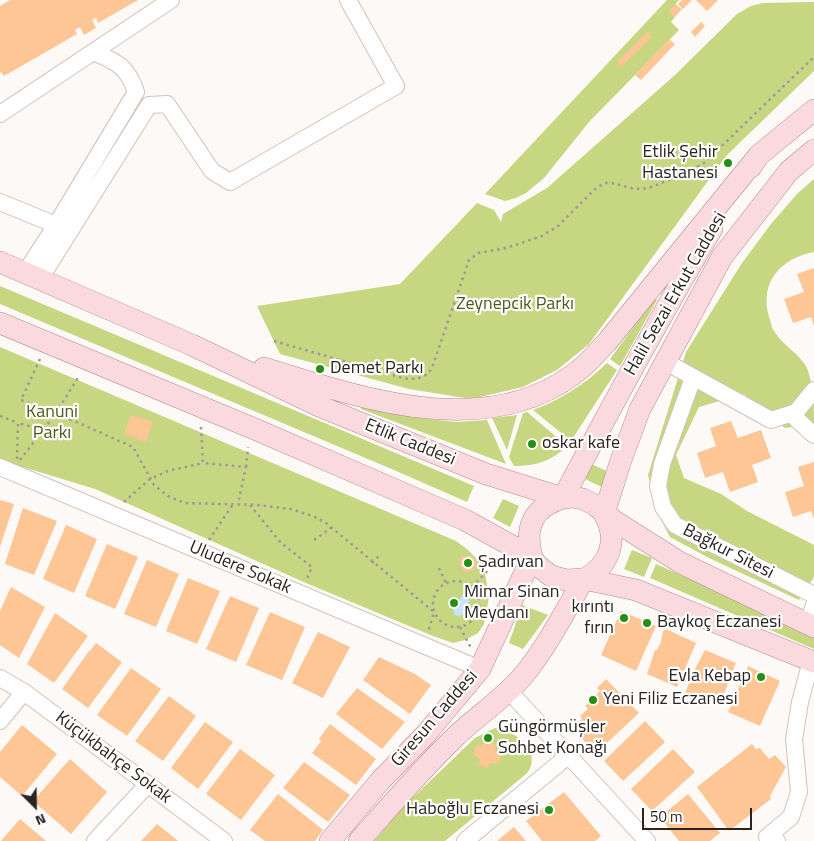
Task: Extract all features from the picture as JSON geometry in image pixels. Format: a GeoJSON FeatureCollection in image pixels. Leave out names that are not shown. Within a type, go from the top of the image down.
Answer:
{"type":"FeatureCollection","features":[{"type":"Feature","properties":{"kind":"main road","name":"Halil Sezai Erkut Caddesi"},"geometry":{"type":"LineString","coordinates":[[563,498],[681,282],[759,155],[814,110]]}},
{"type":"Feature","properties":{"kind":"main road","name":"Halil Sezai Erkut Caddesi"},"geometry":{"type":"LineString","coordinates":[[604,514],[640,408],[722,257],[789,171],[814,150]]}},
{"type":"Feature","properties":{"kind":"main road"},"geometry":{"type":"LineString","coordinates":[[192,345],[321,385],[388,402],[426,408],[459,410],[503,406],[527,399],[557,385],[585,365],[612,335],[759,155]]}},
{"type":"Feature","properties":{"kind":"main road","name":"Etlik Caddesi"},"geometry":{"type":"LineString","coordinates":[[0,262],[192,345],[318,406],[486,474],[563,498],[583,499],[595,505],[604,514],[681,564],[812,618]]}},
{"type":"Feature","properties":{"kind":"main road"},"geometry":{"type":"LineString","coordinates":[[0,323],[257,430],[464,520],[532,557]]}},
{"type":"Feature","properties":{"kind":"main road"},"geometry":{"type":"LineString","coordinates":[[563,498],[552,501],[544,506],[535,517],[528,534],[532,557],[537,565],[551,576],[562,580],[574,581],[591,575],[602,566],[612,547],[611,528],[604,514]]}},
{"type":"Feature","properties":{"kind":"main road","name":"Giresun Caddesi"},"geometry":{"type":"LineString","coordinates":[[330,841],[380,781],[425,735],[477,661],[532,557]]}},
{"type":"Feature","properties":{"kind":"main road"},"geometry":{"type":"LineString","coordinates":[[584,578],[636,590],[813,661]]}},
{"type":"Feature","properties":{"kind":"main road","name":"Giresun Caddesi"},"geometry":{"type":"LineString","coordinates":[[359,841],[420,773],[455,737],[508,691],[532,663],[584,578]]}},
{"type":"Feature","properties":{"kind":"street"},"geometry":{"type":"LineString","coordinates":[[0,114],[171,0]]}},
{"type":"Feature","properties":{"kind":"street"},"geometry":{"type":"LineString","coordinates":[[32,276],[149,105],[166,104],[212,171],[230,182],[396,86],[348,0]]}},
{"type":"Feature","properties":{"kind":"street"},"geometry":{"type":"LineString","coordinates":[[32,276],[56,225],[136,92],[132,78],[114,60],[93,52]]}},
{"type":"Feature","properties":{"kind":"street"},"geometry":{"type":"LineString","coordinates":[[0,202],[56,225]]}},
{"type":"Feature","properties":{"kind":"street"},"geometry":{"type":"LineString","coordinates":[[666,362],[771,420],[796,412],[814,390]]}},
{"type":"Feature","properties":{"kind":"street","name":"Bağkur Sitesi"},"geometry":{"type":"LineString","coordinates":[[693,378],[662,464],[658,486],[663,507],[674,525],[814,596]]}},
{"type":"Feature","properties":{"kind":"street"},"geometry":{"type":"LineString","coordinates":[[791,414],[814,435]]}},
{"type":"Feature","properties":{"kind":"street","name":"Uludere Sokak"},"geometry":{"type":"LineString","coordinates":[[0,468],[477,661]]}},
{"type":"Feature","properties":{"kind":"street"},"geometry":{"type":"LineString","coordinates":[[768,840],[791,817],[799,792],[794,739],[800,702],[813,661]]}},
{"type":"Feature","properties":{"kind":"street","name":"Küçükbahçe Sokak"},"geometry":{"type":"LineString","coordinates":[[0,678],[24,692],[224,841]]}},
{"type":"Feature","properties":{"kind":"street"},"geometry":{"type":"LineString","coordinates":[[508,691],[647,841]]}},
{"type":"Feature","properties":{"kind":"street"},"geometry":{"type":"LineString","coordinates":[[0,721],[24,692]]}},
{"type":"Feature","properties":{"kind":"street"},"geometry":{"type":"LineString","coordinates":[[465,841],[568,756]]}},
{"type":"Feature","properties":{"kind":"street"},"geometry":{"type":"LineString","coordinates":[[95,841],[148,784]]}},
{"type":"Feature","properties":{"kind":"path"},"geometry":{"type":"LineString","coordinates":[[274,341],[403,378],[422,377],[432,368],[469,260],[478,253],[506,248],[542,236],[558,226],[596,188],[605,183],[612,182],[635,189],[649,188],[697,168],[814,58]]}},
{"type":"Feature","properties":{"kind":"path"},"geometry":{"type":"LineString","coordinates":[[40,359],[21,400],[56,413],[133,447],[154,485],[168,496],[185,503],[238,504],[291,509],[314,516],[434,612],[441,622],[453,627],[467,625],[477,614],[479,600],[472,587],[460,581],[446,583],[436,592],[433,605],[434,612],[427,635]]}},
{"type":"Feature","properties":{"kind":"path"},"geometry":{"type":"LineString","coordinates":[[18,422],[16,464],[44,430],[79,376]]}},
{"type":"Feature","properties":{"kind":"path"},"geometry":{"type":"LineString","coordinates":[[0,416],[44,430]]}},
{"type":"Feature","properties":{"kind":"path"},"geometry":{"type":"LineString","coordinates":[[200,427],[203,463]]}},
{"type":"Feature","properties":{"kind":"path"},"geometry":{"type":"LineString","coordinates":[[238,504],[248,447]]}},
{"type":"Feature","properties":{"kind":"path"},"geometry":{"type":"LineString","coordinates":[[122,503],[150,479],[168,471],[203,463],[246,467]]}},
{"type":"Feature","properties":{"kind":"path"},"geometry":{"type":"LineString","coordinates":[[208,541],[233,504]]}},
{"type":"Feature","properties":{"kind":"path"},"geometry":{"type":"LineString","coordinates":[[250,505],[281,543],[312,567],[305,584]]}},
{"type":"Feature","properties":{"kind":"path"},"geometry":{"type":"LineString","coordinates":[[314,540],[331,528]]}},
{"type":"Feature","properties":{"kind":"path"},"geometry":{"type":"LineString","coordinates":[[372,563],[381,554]]}},
{"type":"Feature","properties":{"kind":"path"},"geometry":{"type":"LineString","coordinates":[[472,587],[490,567]]}},
{"type":"Feature","properties":{"kind":"path"},"geometry":{"type":"LineString","coordinates":[[439,568],[446,583]]}},
{"type":"Feature","properties":{"kind":"path"},"geometry":{"type":"LineString","coordinates":[[460,627],[477,661]]}},
{"type":"Feature","properties":{"kind":"green space"},"geometry":{"type":"Polygon","coordinates":[[[667,0],[679,0],[670,11],[675,17],[671,22],[679,30],[589,122],[544,178],[526,193],[505,201],[485,194],[667,0]]]}},
{"type":"Feature","properties":{"kind":"green space","name":"Zeynepcik Parkı"},"geometry":{"type":"Polygon","coordinates":[[[814,2],[814,71],[727,155],[589,344],[557,370],[523,387],[471,399],[409,389],[280,354],[257,306],[400,284],[477,203],[494,210],[501,222],[503,214],[547,188],[675,75],[737,14],[751,6],[763,3],[814,2]]]}},
{"type":"Feature","properties":{"kind":"green space"},"geometry":{"type":"Polygon","coordinates":[[[814,179],[814,252],[792,260],[775,274],[767,293],[767,304],[772,328],[777,336],[800,358],[807,368],[814,403],[814,424],[785,428],[744,394],[699,407],[676,455],[684,478],[721,494],[747,511],[814,545],[814,577],[799,600],[709,558],[670,537],[658,514],[648,475],[686,352],[742,263],[771,224],[797,194],[814,179]]]}},
{"type":"Feature","properties":{"kind":"green space"},"geometry":{"type":"Polygon","coordinates":[[[0,286],[474,486],[467,502],[0,304],[0,286]]]}},
{"type":"Feature","properties":{"kind":"green space"},"geometry":{"type":"Polygon","coordinates":[[[655,298],[657,300],[620,366],[610,359],[655,298]]]}},
{"type":"Feature","properties":{"kind":"green space","name":"Kanuni Parkı"},"geometry":{"type":"Polygon","coordinates":[[[0,347],[456,541],[475,557],[485,573],[489,597],[484,624],[478,633],[465,640],[453,643],[306,583],[95,489],[0,460],[0,347]]]}},
{"type":"Feature","properties":{"kind":"green space"},"geometry":{"type":"Polygon","coordinates":[[[607,363],[617,370],[571,441],[533,410],[573,390],[607,363]]]}},
{"type":"Feature","properties":{"kind":"green space"},"geometry":{"type":"Polygon","coordinates":[[[361,406],[428,419],[457,422],[487,420],[506,464],[361,409],[361,406]]]}},
{"type":"Feature","properties":{"kind":"green space"},"geometry":{"type":"Polygon","coordinates":[[[527,412],[567,446],[543,462],[514,466],[509,457],[523,413],[527,412]]]}},
{"type":"Feature","properties":{"kind":"green space"},"geometry":{"type":"Polygon","coordinates":[[[517,415],[507,450],[492,418],[517,415]]]}},
{"type":"Feature","properties":{"kind":"green space"},"geometry":{"type":"Polygon","coordinates":[[[589,463],[611,473],[604,488],[583,478],[589,463]]]}},
{"type":"Feature","properties":{"kind":"green space"},"geometry":{"type":"Polygon","coordinates":[[[503,499],[519,506],[510,527],[493,518],[503,499]]]}},
{"type":"Feature","properties":{"kind":"green space"},"geometry":{"type":"Polygon","coordinates":[[[632,550],[652,558],[644,577],[624,569],[632,550]]]}},
{"type":"Feature","properties":{"kind":"green space"},"geometry":{"type":"Polygon","coordinates":[[[656,564],[814,634],[814,649],[650,578],[656,564]]]}},
{"type":"Feature","properties":{"kind":"green space"},"geometry":{"type":"Polygon","coordinates":[[[522,605],[548,615],[523,649],[509,643],[522,605]]]}},
{"type":"Feature","properties":{"kind":"green space"},"geometry":{"type":"Polygon","coordinates":[[[495,728],[507,731],[521,739],[527,746],[532,762],[526,774],[445,841],[374,841],[406,804],[475,738],[495,728]]]}},
{"type":"Feature","properties":{"kind":"water"},"geometry":{"type":"Polygon","coordinates":[[[468,588],[474,594],[469,598],[466,611],[462,615],[455,615],[453,609],[468,588]]]}},
{"type":"Feature","properties":{"kind":"building"},"geometry":{"type":"Polygon","coordinates":[[[10,0],[138,0],[98,23],[96,18],[92,20],[96,28],[84,35],[80,27],[75,30],[77,34],[4,76],[0,73],[0,6],[10,0]]]}},
{"type":"Feature","properties":{"kind":"building"},"geometry":{"type":"Polygon","coordinates":[[[682,0],[692,0],[683,9],[678,4],[682,0]]]}},
{"type":"Feature","properties":{"kind":"building"},"geometry":{"type":"Polygon","coordinates":[[[696,0],[718,0],[707,11],[696,0]]]}},
{"type":"Feature","properties":{"kind":"building"},"geometry":{"type":"Polygon","coordinates":[[[675,4],[682,9],[675,17],[669,12],[675,4]]]}},
{"type":"Feature","properties":{"kind":"building"},"geometry":{"type":"Polygon","coordinates":[[[701,22],[705,26],[695,37],[691,32],[701,22]]]}},
{"type":"Feature","properties":{"kind":"building"},"geometry":{"type":"Polygon","coordinates":[[[647,32],[652,37],[621,67],[617,62],[647,32]]]}},
{"type":"Feature","properties":{"kind":"building"},"geometry":{"type":"Polygon","coordinates":[[[669,39],[675,44],[641,80],[635,75],[669,39]]]}},
{"type":"Feature","properties":{"kind":"building"},"geometry":{"type":"Polygon","coordinates":[[[814,268],[814,326],[811,317],[793,323],[784,299],[804,292],[797,274],[814,268]]]}},
{"type":"Feature","properties":{"kind":"building"},"geometry":{"type":"Polygon","coordinates":[[[131,415],[153,422],[146,442],[124,434],[131,415]]]}},
{"type":"Feature","properties":{"kind":"building"},"geometry":{"type":"Polygon","coordinates":[[[731,421],[738,438],[761,430],[771,458],[752,465],[758,482],[730,492],[723,472],[705,478],[697,453],[716,446],[710,428],[731,421]]]}},
{"type":"Feature","properties":{"kind":"building"},"geometry":{"type":"Polygon","coordinates":[[[814,462],[814,519],[811,511],[793,517],[785,492],[804,486],[798,467],[814,462]]]}},
{"type":"Feature","properties":{"kind":"building"},"geometry":{"type":"Polygon","coordinates":[[[0,500],[14,504],[0,547],[0,500]]]}},
{"type":"Feature","properties":{"kind":"building"},"geometry":{"type":"Polygon","coordinates":[[[23,508],[57,521],[34,575],[5,564],[23,508]]]}},
{"type":"Feature","properties":{"kind":"building"},"geometry":{"type":"Polygon","coordinates":[[[66,525],[97,539],[74,593],[43,579],[66,525]]]}},
{"type":"Feature","properties":{"kind":"building"},"geometry":{"type":"Polygon","coordinates":[[[107,544],[138,557],[115,609],[85,596],[107,544]]]}},
{"type":"Feature","properties":{"kind":"building","name":"Şadırvan"},"geometry":{"type":"Polygon","coordinates":[[[471,555],[476,561],[475,569],[466,572],[460,566],[461,557],[471,555]]]}},
{"type":"Feature","properties":{"kind":"building"},"geometry":{"type":"Polygon","coordinates":[[[147,560],[179,574],[156,627],[124,614],[147,560]]]}},
{"type":"Feature","properties":{"kind":"building"},"geometry":{"type":"Polygon","coordinates":[[[188,578],[220,591],[197,644],[166,631],[188,578]]]}},
{"type":"Feature","properties":{"kind":"building"},"geometry":{"type":"Polygon","coordinates":[[[11,587],[45,607],[19,658],[0,645],[0,611],[11,587]]]}},
{"type":"Feature","properties":{"kind":"building"},"geometry":{"type":"Polygon","coordinates":[[[230,596],[259,608],[236,662],[206,649],[230,596]]]}},
{"type":"Feature","properties":{"kind":"building"},"geometry":{"type":"Polygon","coordinates":[[[621,611],[656,626],[636,671],[601,655],[621,611]]]}},
{"type":"Feature","properties":{"kind":"building"},"geometry":{"type":"Polygon","coordinates":[[[270,612],[305,627],[282,680],[246,665],[270,612]]]}},
{"type":"Feature","properties":{"kind":"building"},"geometry":{"type":"Polygon","coordinates":[[[55,613],[88,636],[54,683],[27,664],[55,613]]]}},
{"type":"Feature","properties":{"kind":"building"},"geometry":{"type":"Polygon","coordinates":[[[666,629],[696,643],[677,687],[647,674],[655,650],[657,650],[661,642],[663,631],[666,629]]]}},
{"type":"Feature","properties":{"kind":"building"},"geometry":{"type":"Polygon","coordinates":[[[318,632],[350,647],[323,698],[292,683],[318,632]]]}},
{"type":"Feature","properties":{"kind":"building"},"geometry":{"type":"Polygon","coordinates":[[[96,643],[122,662],[88,708],[62,689],[96,643]]]}},
{"type":"Feature","properties":{"kind":"building"},"geometry":{"type":"Polygon","coordinates":[[[705,650],[736,663],[719,706],[685,693],[705,650]]]}},
{"type":"Feature","properties":{"kind":"building"},"geometry":{"type":"Polygon","coordinates":[[[379,657],[415,674],[431,685],[410,714],[363,680],[379,657]]]}},
{"type":"Feature","properties":{"kind":"building"},"geometry":{"type":"Polygon","coordinates":[[[748,666],[780,681],[760,726],[728,712],[748,666]]]}},
{"type":"Feature","properties":{"kind":"building"},"geometry":{"type":"Polygon","coordinates":[[[131,668],[161,689],[127,736],[97,715],[131,668]]]}},
{"type":"Feature","properties":{"kind":"building"},"geometry":{"type":"Polygon","coordinates":[[[606,679],[639,713],[596,753],[575,731],[579,727],[576,724],[582,719],[580,716],[588,709],[585,706],[600,691],[597,688],[606,679]]]}},
{"type":"Feature","properties":{"kind":"building"},"geometry":{"type":"Polygon","coordinates":[[[357,688],[405,722],[382,749],[336,714],[357,688]]]}},
{"type":"Feature","properties":{"kind":"building"},"geometry":{"type":"Polygon","coordinates":[[[169,696],[196,716],[163,761],[135,741],[169,696]]]}},
{"type":"Feature","properties":{"kind":"building"},"geometry":{"type":"Polygon","coordinates":[[[645,721],[665,742],[623,781],[604,761],[645,721]]]}},
{"type":"Feature","properties":{"kind":"building"},"geometry":{"type":"Polygon","coordinates":[[[205,722],[233,742],[198,789],[171,768],[205,722]]]}},
{"type":"Feature","properties":{"kind":"building"},"geometry":{"type":"Polygon","coordinates":[[[330,724],[376,759],[356,785],[312,753],[330,724]]]}},
{"type":"Feature","properties":{"kind":"building"},"geometry":{"type":"Polygon","coordinates":[[[22,725],[57,754],[22,796],[0,777],[0,752],[22,725]]]}},
{"type":"Feature","properties":{"kind":"building"},"geometry":{"type":"Polygon","coordinates":[[[486,741],[496,744],[494,748],[502,754],[498,764],[489,764],[488,768],[478,765],[480,761],[478,757],[473,755],[476,745],[481,746],[486,741]]]}},
{"type":"Feature","properties":{"kind":"building"},"geometry":{"type":"Polygon","coordinates":[[[752,744],[756,749],[760,748],[769,759],[775,755],[786,767],[770,796],[771,799],[729,831],[697,787],[752,744]]]}},
{"type":"Feature","properties":{"kind":"building"},"geometry":{"type":"Polygon","coordinates":[[[240,749],[275,775],[241,820],[206,794],[240,749]]]}},
{"type":"Feature","properties":{"kind":"building"},"geometry":{"type":"Polygon","coordinates":[[[673,749],[695,772],[652,811],[631,789],[673,749]]]}},
{"type":"Feature","properties":{"kind":"building"},"geometry":{"type":"Polygon","coordinates":[[[70,759],[107,792],[71,834],[33,801],[70,759]]]}},
{"type":"Feature","properties":{"kind":"building"},"geometry":{"type":"Polygon","coordinates":[[[304,762],[350,795],[328,822],[283,788],[304,762]]]}},
{"type":"Feature","properties":{"kind":"building"},"geometry":{"type":"Polygon","coordinates":[[[564,792],[601,836],[595,841],[542,841],[526,821],[564,792]]]}},
{"type":"Feature","properties":{"kind":"building"},"geometry":{"type":"Polygon","coordinates":[[[278,794],[323,830],[315,841],[265,841],[250,830],[278,794]]]}},
{"type":"Feature","properties":{"kind":"building"},"geometry":{"type":"Polygon","coordinates":[[[688,794],[720,833],[710,841],[679,841],[660,817],[688,794]]]}},
{"type":"Feature","properties":{"kind":"building"},"geometry":{"type":"Polygon","coordinates":[[[20,819],[46,841],[1,841],[20,819]]]}},
{"type":"Feature","properties":{"kind":"building"},"geometry":{"type":"Polygon","coordinates":[[[157,824],[178,841],[141,841],[157,824]]]}},
{"type":"Feature","properties":{"kind":"building"},"geometry":{"type":"Polygon","coordinates":[[[514,827],[526,841],[497,841],[514,827]]]}},
{"type":"Feature","properties":{"kind":"place","name":"Etlik Şehir Hastanesi"},"geometry":{"type":"Point","coordinates":[728,163]}},
{"type":"Feature","properties":{"kind":"place","name":"Demet Parkı"},"geometry":{"type":"Point","coordinates":[320,369]}},
{"type":"Feature","properties":{"kind":"place","name":"oskar kafe"},"geometry":{"type":"Point","coordinates":[532,444]}},
{"type":"Feature","properties":{"kind":"place","name":"Şadırvan"},"geometry":{"type":"Point","coordinates":[468,563]}},
{"type":"Feature","properties":{"kind":"place","name":"Mimar Sinan Meydanı"},"geometry":{"type":"Point","coordinates":[454,603]}},
{"type":"Feature","properties":{"kind":"place","name":"kırıntı fırın"},"geometry":{"type":"Point","coordinates":[624,618]}},
{"type":"Feature","properties":{"kind":"place","name":"Baykoç Eczanesi"},"geometry":{"type":"Point","coordinates":[647,623]}},
{"type":"Feature","properties":{"kind":"place","name":"Evla Kebap"},"geometry":{"type":"Point","coordinates":[761,677]}},
{"type":"Feature","properties":{"kind":"place","name":"Yeni Filiz Eczanesi"},"geometry":{"type":"Point","coordinates":[593,700]}},
{"type":"Feature","properties":{"kind":"place","name":"Güngörmüşler Sohbet Konağı"},"geometry":{"type":"Point","coordinates":[488,738]}},
{"type":"Feature","properties":{"kind":"place","name":"Haboğlu Eczanesi"},"geometry":{"type":"Point","coordinates":[549,810]}}]}
